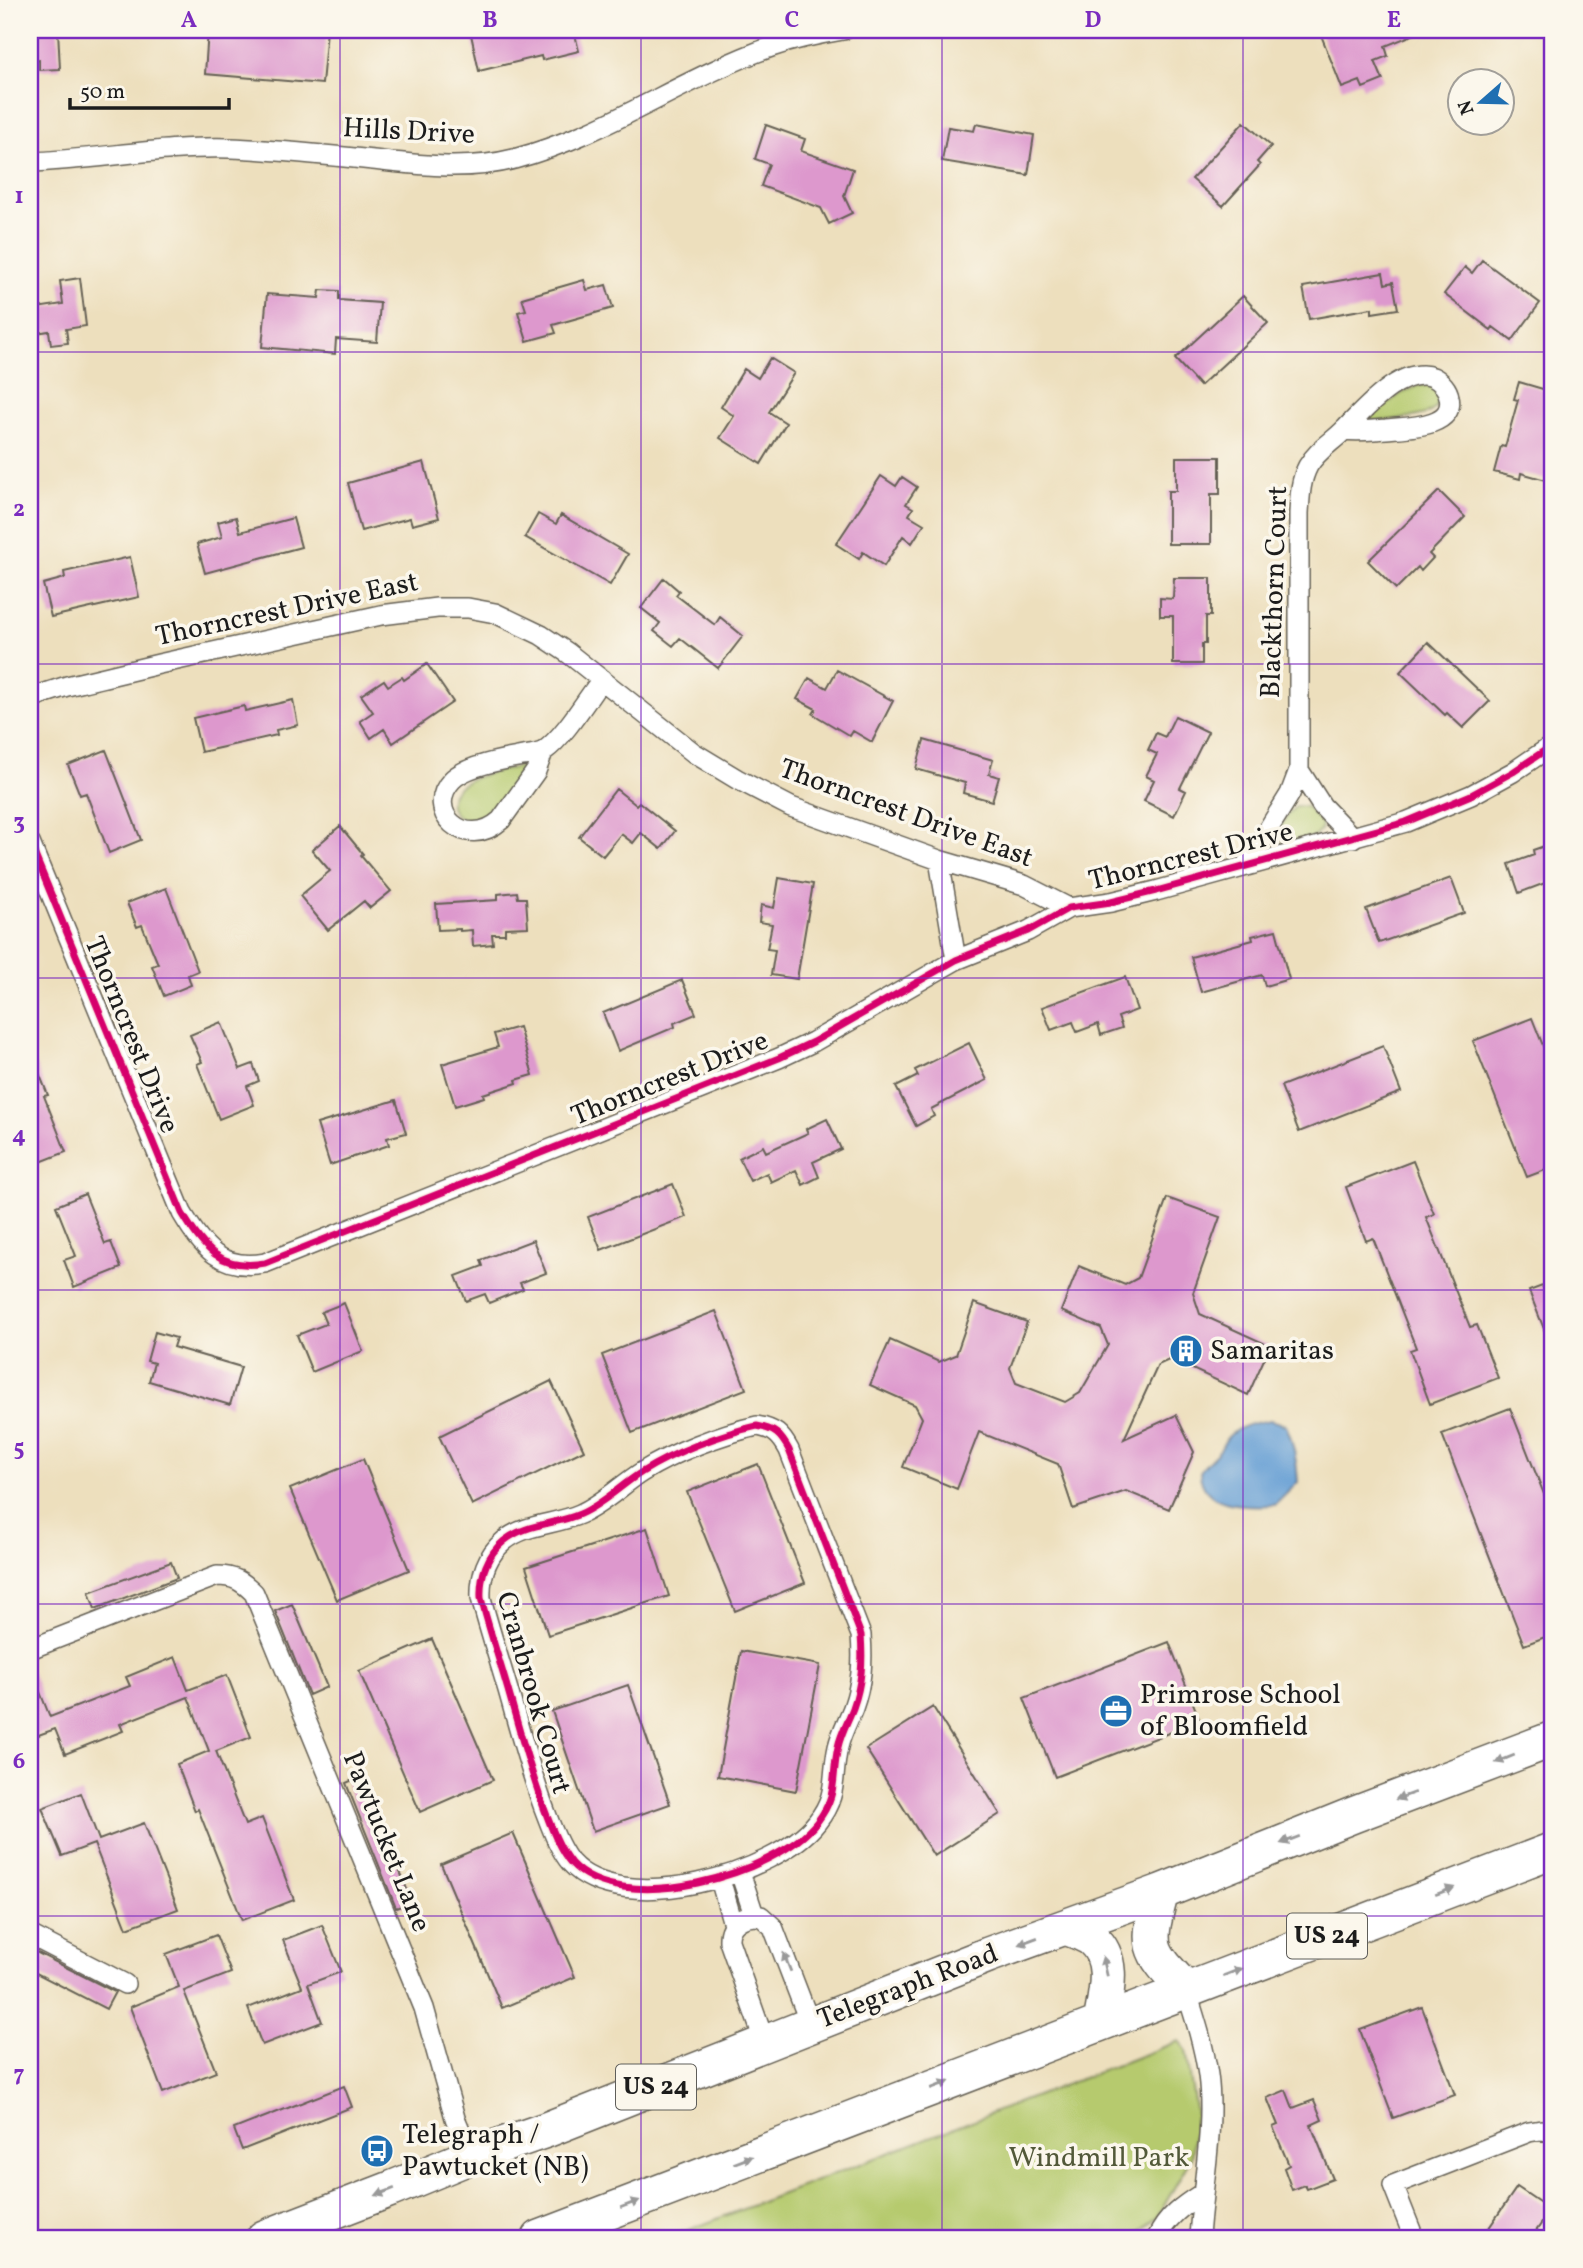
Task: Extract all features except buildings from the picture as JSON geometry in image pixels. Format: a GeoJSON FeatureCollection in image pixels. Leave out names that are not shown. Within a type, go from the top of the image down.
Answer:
{"type":"FeatureCollection","features":[{"type":"Feature","properties":{"kind":"highway","name":"Telegraph Road"},"geometry":{"type":"LineString","coordinates":[[264,2238],[988,1955],[1161,1892],[1553,1739]]}},
{"type":"Feature","properties":{"kind":"highway","name":"US 24"},"geometry":{"type":"LineString","coordinates":[[540,2238],[1553,1850]]}},
{"type":"Feature","properties":{"kind":"highway"},"geometry":{"type":"LineString","coordinates":[[1161,1892],[1152,1924],[1153,1948],[1161,1964],[1186,1990]]}},
{"type":"Feature","properties":{"kind":"highway"},"geometry":{"type":"LineString","coordinates":[[1067,1927],[1091,1939],[1106,1963],[1108,1980],[1101,2023]]}},
{"type":"Feature","properties":{"kind":"street","name":"Hills Drive"},"geometry":{"type":"LineString","coordinates":[[30,162],[228,148],[457,167],[486,164],[514,159],[580,135],[770,48],[843,30]]}},
{"type":"Feature","properties":{"kind":"street","name":"Blackthorn Court"},"geometry":{"type":"LineString","coordinates":[[1246,866],[1290,794],[1299,770],[1299,513],[1304,477],[1313,460],[1356,415],[1386,391],[1411,376],[1433,377],[1447,391],[1450,400],[1444,415],[1429,424],[1359,432],[1344,430]]}},
{"type":"Feature","properties":{"kind":"street","name":"Thorncrest Drive East"},"geometry":{"type":"LineString","coordinates":[[30,698],[67,686],[172,661],[381,615],[437,608],[468,608],[495,613],[559,647],[694,753],[791,807],[939,860],[1024,885],[1069,908]]}},
{"type":"Feature","properties":{"kind":"street"},"geometry":{"type":"LineString","coordinates":[[542,752],[514,757],[458,775],[444,792],[442,802],[447,817],[465,831],[482,831],[501,820],[536,771],[542,752],[563,732],[602,679]]}},
{"type":"Feature","properties":{"kind":"street","name":"Thorncrest Drive"},"geometry":{"type":"LineString","coordinates":[[30,843],[182,1213],[194,1234],[208,1250],[228,1262],[247,1266],[265,1263],[770,1062],[813,1042],[956,960],[1028,931],[1069,908],[1133,896],[1406,822],[1471,796],[1513,772],[1553,744]]}},
{"type":"Feature","properties":{"kind":"street"},"geometry":{"type":"LineString","coordinates":[[1299,770],[1322,806],[1353,838]]}},
{"type":"Feature","properties":{"kind":"street"},"geometry":{"type":"LineString","coordinates":[[939,860],[956,960]]}},
{"type":"Feature","properties":{"kind":"street","name":"Cranbrook Court"},"geometry":{"type":"LineString","coordinates":[[757,1426],[771,1428],[782,1437],[789,1450],[856,1617],[861,1635],[863,1667],[860,1687],[838,1746],[832,1796],[825,1811],[806,1834],[789,1847],[764,1861],[720,1879],[686,1886],[628,1887],[591,1878],[570,1862],[552,1829],[526,1756],[481,1598],[480,1585],[489,1558],[505,1540],[518,1532],[578,1515],[591,1509],[655,1464],[757,1426]]}},
{"type":"Feature","properties":{"kind":"street","name":"Pawtucket Lane"},"geometry":{"type":"LineString","coordinates":[[30,1649],[217,1576],[231,1576],[254,1593],[424,2008],[455,2118],[471,2156]]}},
{"type":"Feature","properties":{"kind":"street"},"geometry":{"type":"LineString","coordinates":[[740,1872],[754,1915]]}},
{"type":"Feature","properties":{"kind":"street"},"geometry":{"type":"LineString","coordinates":[[720,1879],[733,1924]]}},
{"type":"Feature","properties":{"kind":"street"},"geometry":{"type":"LineString","coordinates":[[765,2043],[728,1932],[733,1924],[754,1915],[761,1916],[773,1927],[811,2026]]}},
{"type":"Feature","properties":{"kind":"street"},"geometry":{"type":"LineString","coordinates":[[30,1935],[125,1984]]}},
{"type":"Feature","properties":{"kind":"street"},"geometry":{"type":"LineString","coordinates":[[1186,1990],[1209,2078],[1209,2130],[1199,2238]]}},
{"type":"Feature","properties":{"kind":"street"},"geometry":{"type":"LineString","coordinates":[[1413,2238],[1393,2185],[1529,2132],[1553,2132]]}},
{"type":"Feature","properties":{"kind":"street"},"geometry":{"type":"LineString","coordinates":[[1157,2238],[1166,2221],[1202,2194]]}},
{"type":"Feature","properties":{"kind":"green space"},"geometry":{"type":"Polygon","coordinates":[[[1420,385],[1430,386],[1439,395],[1433,410],[1402,419],[1370,420],[1369,417],[1402,393],[1420,385]]]}},
{"type":"Feature","properties":{"kind":"green space"},"geometry":{"type":"Polygon","coordinates":[[[526,766],[496,813],[478,821],[469,821],[455,814],[451,800],[460,786],[488,774],[526,766]]]}},
{"type":"Feature","properties":{"kind":"green space"},"geometry":{"type":"Polygon","coordinates":[[[1297,806],[1307,807],[1321,823],[1321,830],[1314,837],[1286,843],[1279,837],[1280,829],[1297,806]]]}},
{"type":"Feature","properties":{"kind":"green space","name":"Windmill Park"},"geometry":{"type":"Polygon","coordinates":[[[1179,2041],[1186,2050],[1196,2114],[1191,2158],[1157,2218],[1132,2238],[668,2238],[1179,2041]]]}},
{"type":"Feature","properties":{"kind":"water"},"geometry":{"type":"Polygon","coordinates":[[[1270,1420],[1286,1425],[1295,1453],[1298,1482],[1275,1505],[1228,1503],[1208,1493],[1202,1484],[1200,1472],[1232,1433],[1242,1427],[1270,1420]]]}},
{"type":"Feature","properties":{"kind":"cycle path"},"geometry":{"type":"LineString","coordinates":[[30,843],[182,1213],[198,1237],[215,1254],[225,1260],[250,1265],[265,1263],[779,1058],[813,1042],[956,960],[1028,931],[1069,908],[1111,902],[1156,891],[1406,822],[1471,795],[1513,772],[1553,745]]}},
{"type":"Feature","properties":{"kind":"cycle path"},"geometry":{"type":"LineString","coordinates":[[757,1426],[777,1434],[789,1450],[861,1635],[860,1681],[853,1708],[839,1742],[829,1803],[817,1822],[797,1841],[734,1873],[697,1883],[660,1888],[625,1887],[594,1879],[567,1858],[541,1801],[481,1598],[486,1567],[498,1547],[513,1535],[531,1527],[580,1514],[642,1472],[668,1458],[713,1439],[757,1426]]}},
{"type":"Feature","properties":{"kind":"place","name":"Samaritas"},"geometry":{"type":"Point","coordinates":[1186,1351]}},
{"type":"Feature","properties":{"kind":"place","name":"Primrose School of Bloomfield"},"geometry":{"type":"Point","coordinates":[1116,1711]}},
{"type":"Feature","properties":{"kind":"place","name":"Telegraph / Pawtucket (NB)"},"geometry":{"type":"Point","coordinates":[377,2151]}}]}
